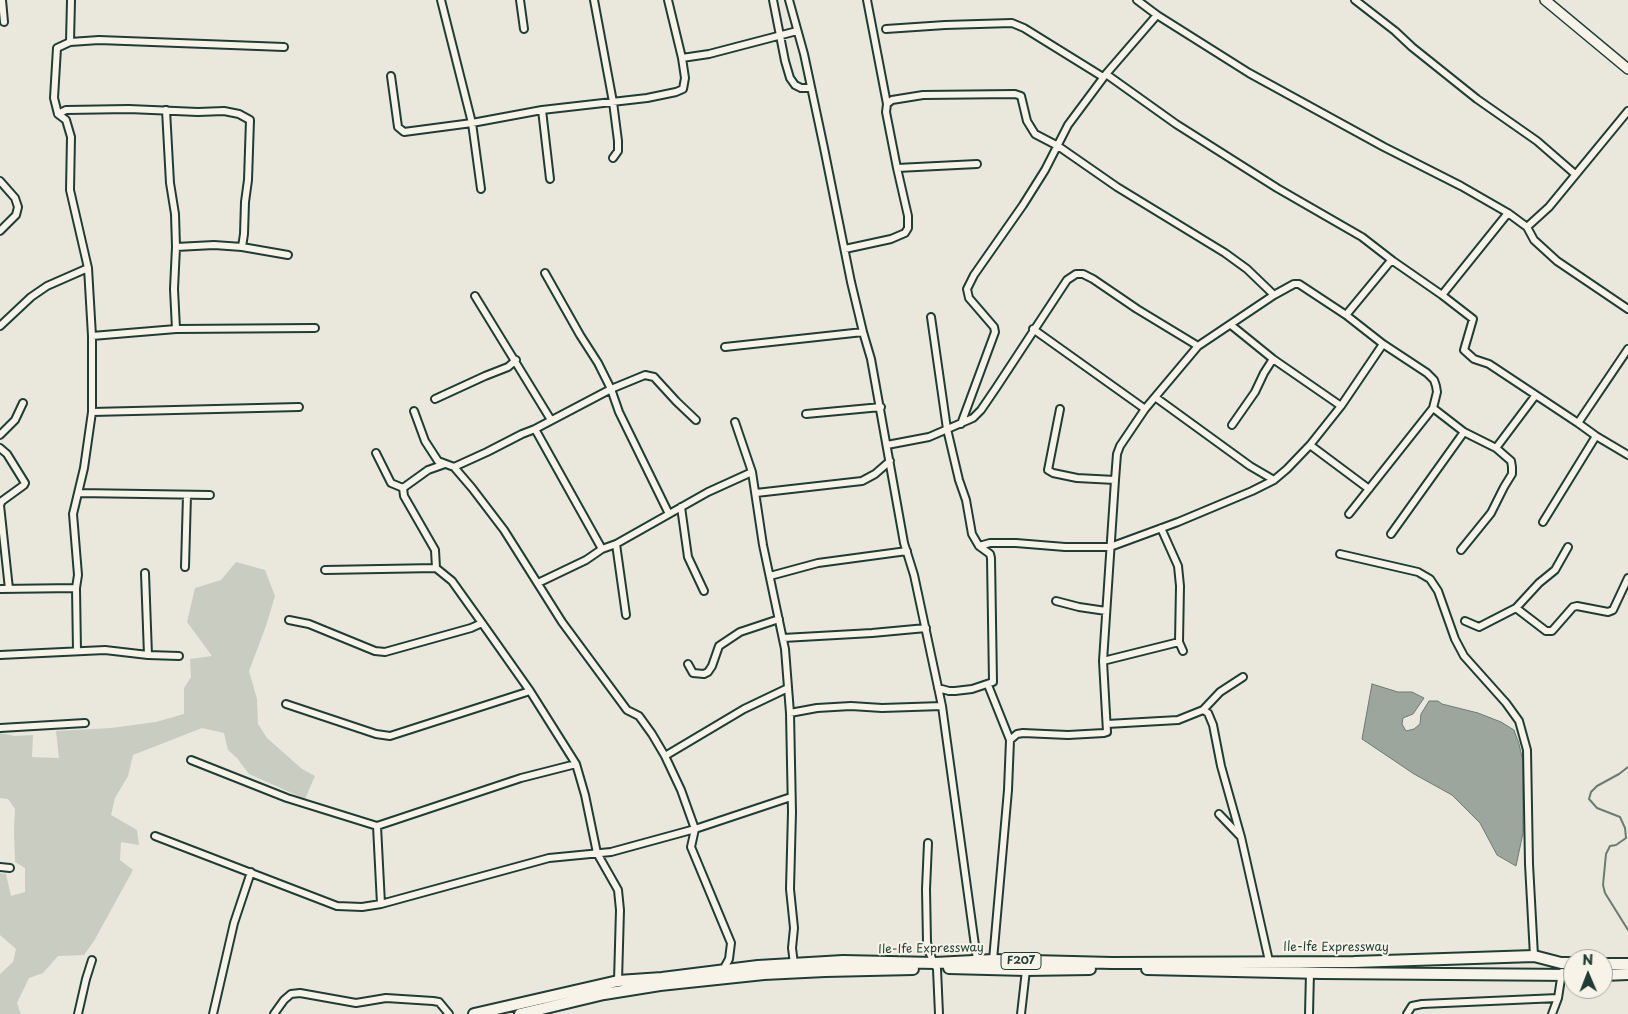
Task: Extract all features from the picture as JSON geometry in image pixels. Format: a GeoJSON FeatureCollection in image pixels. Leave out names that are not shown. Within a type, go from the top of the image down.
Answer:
{"type":"FeatureCollection","features":[{"type":"Feature","properties":{"kind":"main road"},"geometry":{"type":"LineString","coordinates":[[1544,0],[1628,69]]}},
{"type":"Feature","properties":{"kind":"main road","name":"Ile-Ife Expressway"},"geometry":{"type":"LineString","coordinates":[[474,1014],[618,981],[662,978],[723,970],[747,972],[936,966],[977,960],[1112,963],[1354,962],[1534,956],[1561,963]]}},
{"type":"Feature","properties":{"kind":"main road","name":"Ile-Ife Expressway"},"geometry":{"type":"LineString","coordinates":[[520,1014],[543,1011],[613,992],[794,964],[843,961],[1026,970],[1105,968],[1562,976]]}},
{"type":"Feature","properties":{"kind":"main road"},"geometry":{"type":"LineString","coordinates":[[1322,962],[1322,973]]}},
{"type":"Feature","properties":{"kind":"main road"},"geometry":{"type":"LineString","coordinates":[[1354,962],[1354,973]]}},
{"type":"Feature","properties":{"kind":"main road"},"geometry":{"type":"LineString","coordinates":[[1613,964],[1628,964]]}},
{"type":"Feature","properties":{"kind":"main road"},"geometry":{"type":"LineString","coordinates":[[1613,974],[1628,974]]}},
{"type":"Feature","properties":{"kind":"street"},"geometry":{"type":"LineString","coordinates":[[2,0],[4,22]]}},
{"type":"Feature","properties":{"kind":"street"},"geometry":{"type":"LineString","coordinates":[[70,42],[71,0]]}},
{"type":"Feature","properties":{"kind":"street"},"geometry":{"type":"LineString","coordinates":[[441,0],[472,123],[481,189]]}},
{"type":"Feature","properties":{"kind":"street"},"geometry":{"type":"LineString","coordinates":[[520,0],[524,28]]}},
{"type":"Feature","properties":{"kind":"street"},"geometry":{"type":"LineString","coordinates":[[594,0],[613,102],[618,141],[618,151],[613,158]]}},
{"type":"Feature","properties":{"kind":"street"},"geometry":{"type":"LineString","coordinates":[[391,76],[398,127],[404,132],[472,123],[542,110],[647,98],[676,92],[683,89],[685,78],[668,0]]}},
{"type":"Feature","properties":{"kind":"street"},"geometry":{"type":"LineString","coordinates":[[773,0],[790,78],[795,85],[801,88],[810,88]]}},
{"type":"Feature","properties":{"kind":"street"},"geometry":{"type":"LineString","coordinates":[[789,0],[824,148],[863,332],[871,359],[904,543],[914,575],[942,706],[977,960]]}},
{"type":"Feature","properties":{"kind":"street"},"geometry":{"type":"LineString","coordinates":[[845,249],[891,239],[904,233],[908,228],[908,216],[886,112],[887,104],[867,0]]}},
{"type":"Feature","properties":{"kind":"street"},"geometry":{"type":"LineString","coordinates":[[1137,0],[1157,15],[1249,73],[1508,213],[1526,227],[1534,240],[1557,260],[1628,309]]}},
{"type":"Feature","properties":{"kind":"street"},"geometry":{"type":"LineString","coordinates":[[1355,0],[1477,100],[1537,141],[1575,174]]}},
{"type":"Feature","properties":{"kind":"street"},"geometry":{"type":"LineString","coordinates":[[961,424],[995,332],[994,327],[969,298],[967,289],[974,275],[1028,198],[1068,125],[1104,75],[1157,15]]}},
{"type":"Feature","properties":{"kind":"street"},"geometry":{"type":"LineString","coordinates":[[886,29],[1012,23],[1024,28],[1104,75],[1176,124],[1277,188],[1362,237],[1393,261],[1442,294],[1473,319],[1464,350],[1474,358],[1489,364],[1596,436],[1628,455]]}},
{"type":"Feature","properties":{"kind":"street"},"geometry":{"type":"LineString","coordinates":[[682,58],[710,54],[797,31]]}},
{"type":"Feature","properties":{"kind":"street"},"geometry":{"type":"LineString","coordinates":[[77,651],[76,588],[78,575],[73,514],[84,468],[92,412],[92,336],[88,268],[70,190],[71,137],[66,120],[58,114],[54,98],[57,48],[70,42],[99,40],[284,47]]}},
{"type":"Feature","properties":{"kind":"street"},"geometry":{"type":"LineString","coordinates":[[887,104],[892,100],[923,95],[1015,94],[1021,96],[1027,121],[1035,134],[1058,146],[1117,187],[1225,253],[1255,276],[1274,295]]}},
{"type":"Feature","properties":{"kind":"street"},"geometry":{"type":"LineString","coordinates":[[58,114],[66,110],[224,111],[239,114],[250,120],[248,180],[242,246]]}},
{"type":"Feature","properties":{"kind":"street"},"geometry":{"type":"LineString","coordinates":[[166,110],[170,183],[175,214],[174,288],[176,329]]}},
{"type":"Feature","properties":{"kind":"street"},"geometry":{"type":"LineString","coordinates":[[542,110],[550,179]]}},
{"type":"Feature","properties":{"kind":"street"},"geometry":{"type":"LineString","coordinates":[[1526,227],[1549,207],[1628,111]]}},
{"type":"Feature","properties":{"kind":"street"},"geometry":{"type":"LineString","coordinates":[[897,168],[977,164]]}},
{"type":"Feature","properties":{"kind":"street"},"geometry":{"type":"LineString","coordinates":[[0,181],[15,198],[18,207],[16,215],[0,231]]}},
{"type":"Feature","properties":{"kind":"street"},"geometry":{"type":"LineString","coordinates":[[1442,294],[1508,213]]}},
{"type":"Feature","properties":{"kind":"street"},"geometry":{"type":"LineString","coordinates":[[176,248],[214,245],[242,246],[288,255]]}},
{"type":"Feature","properties":{"kind":"street"},"geometry":{"type":"LineString","coordinates":[[1346,314],[1388,263],[1393,261]]}},
{"type":"Feature","properties":{"kind":"street"},"geometry":{"type":"LineString","coordinates":[[0,326],[31,297],[47,286],[88,268]]}},
{"type":"Feature","properties":{"kind":"street"},"geometry":{"type":"LineString","coordinates":[[545,273],[598,363],[611,389],[619,412],[669,514]]}},
{"type":"Feature","properties":{"kind":"street"},"geometry":{"type":"LineString","coordinates":[[887,445],[929,437],[973,418],[981,410],[1067,280],[1076,274],[1083,274],[1093,279],[1137,309],[1198,346]]}},
{"type":"Feature","properties":{"kind":"street"},"geometry":{"type":"LineString","coordinates":[[1010,740],[1017,734],[1023,733],[1068,734],[1107,732],[1103,661],[1115,480],[1120,446],[1145,409],[1198,346],[1274,295],[1294,284],[1299,284],[1346,314],[1383,344],[1427,373],[1434,380],[1437,392],[1433,408],[1350,514]]}},
{"type":"Feature","properties":{"kind":"street"},"geometry":{"type":"LineString","coordinates":[[475,296],[516,360],[551,420]]}},
{"type":"Feature","properties":{"kind":"street"},"geometry":{"type":"LineString","coordinates":[[930,317],[947,429],[959,480],[966,500],[972,534],[979,546],[990,554],[991,558],[994,676],[993,682],[988,685],[955,691],[938,688]]}},
{"type":"Feature","properties":{"kind":"street"},"geometry":{"type":"LineString","coordinates":[[1231,325],[1273,359],[1341,406]]}},
{"type":"Feature","properties":{"kind":"street"},"geometry":{"type":"LineString","coordinates":[[92,336],[176,329],[316,328]]}},
{"type":"Feature","properties":{"kind":"street"},"geometry":{"type":"LineString","coordinates":[[1033,329],[1145,409]]}},
{"type":"Feature","properties":{"kind":"street"},"geometry":{"type":"LineString","coordinates":[[725,347],[863,332]]}},
{"type":"Feature","properties":{"kind":"street"},"geometry":{"type":"LineString","coordinates":[[979,546],[1016,543],[1065,547],[1110,547],[1252,491],[1274,480],[1310,445],[1341,406],[1383,344]]}},
{"type":"Feature","properties":{"kind":"street"},"geometry":{"type":"LineString","coordinates":[[1578,423],[1628,349]]}},
{"type":"Feature","properties":{"kind":"street"},"geometry":{"type":"LineString","coordinates":[[1232,425],[1255,392],[1273,359]]}},
{"type":"Feature","properties":{"kind":"street"},"geometry":{"type":"LineString","coordinates":[[435,399],[508,367],[516,360]]}},
{"type":"Feature","properties":{"kind":"street"},"geometry":{"type":"LineString","coordinates":[[454,467],[522,434],[535,430],[611,389],[645,375],[654,377],[696,420]]}},
{"type":"Feature","properties":{"kind":"street"},"geometry":{"type":"LineString","coordinates":[[1496,448],[1535,396]]}},
{"type":"Feature","properties":{"kind":"street"},"geometry":{"type":"LineString","coordinates":[[1155,397],[1250,466],[1274,480]]}},
{"type":"Feature","properties":{"kind":"street"},"geometry":{"type":"LineString","coordinates":[[0,435],[15,420],[23,403]]}},
{"type":"Feature","properties":{"kind":"street"},"geometry":{"type":"LineString","coordinates":[[92,412],[299,407]]}},
{"type":"Feature","properties":{"kind":"street"},"geometry":{"type":"LineString","coordinates":[[806,414],[881,408]]}},
{"type":"Feature","properties":{"kind":"street"},"geometry":{"type":"LineString","coordinates":[[1433,408],[1464,432],[1496,448],[1511,462],[1512,474],[1491,513],[1460,550]]}},
{"type":"Feature","properties":{"kind":"street"},"geometry":{"type":"LineString","coordinates":[[1060,409],[1048,470],[1053,473],[1077,478],[1115,480]]}},
{"type":"Feature","properties":{"kind":"street"},"geometry":{"type":"LineString","coordinates":[[414,411],[425,441],[438,461],[454,467],[504,530],[562,622],[627,710],[639,716],[665,756],[687,804],[694,829],[691,846],[731,943],[729,959],[723,970]]}},
{"type":"Feature","properties":{"kind":"street"},"geometry":{"type":"LineString","coordinates":[[735,422],[752,472],[763,545],[783,638],[790,713],[790,889],[794,928],[792,948],[794,964]]}},
{"type":"Feature","properties":{"kind":"street"},"geometry":{"type":"LineString","coordinates":[[535,430],[602,549]]}},
{"type":"Feature","properties":{"kind":"street"},"geometry":{"type":"LineString","coordinates":[[1391,534],[1464,432]]}},
{"type":"Feature","properties":{"kind":"street"},"geometry":{"type":"LineString","coordinates":[[1543,522],[1596,436]]}},
{"type":"Feature","properties":{"kind":"street"},"geometry":{"type":"LineString","coordinates":[[1310,445],[1369,489]]}},
{"type":"Feature","properties":{"kind":"street"},"geometry":{"type":"LineString","coordinates":[[0,448],[7,454],[25,483],[0,505],[9,589]]}},
{"type":"Feature","properties":{"kind":"street"},"geometry":{"type":"LineString","coordinates":[[376,453],[391,483],[403,488]]}},
{"type":"Feature","properties":{"kind":"street"},"geometry":{"type":"LineString","coordinates":[[756,492],[862,481],[875,474],[890,461]]}},
{"type":"Feature","properties":{"kind":"street"},"geometry":{"type":"LineString","coordinates":[[403,488],[428,470],[445,464]]}},
{"type":"Feature","properties":{"kind":"street"},"geometry":{"type":"LineString","coordinates":[[538,583],[586,560],[602,549],[616,544],[708,492],[752,472]]}},
{"type":"Feature","properties":{"kind":"street"},"geometry":{"type":"LineString","coordinates":[[403,488],[404,496],[435,550],[436,568]]}},
{"type":"Feature","properties":{"kind":"street"},"geometry":{"type":"LineString","coordinates":[[78,493],[210,495]]}},
{"type":"Feature","properties":{"kind":"street"},"geometry":{"type":"LineString","coordinates":[[185,567],[187,495]]}},
{"type":"Feature","properties":{"kind":"street"},"geometry":{"type":"LineString","coordinates":[[682,507],[688,557],[704,590]]}},
{"type":"Feature","properties":{"kind":"street"},"geometry":{"type":"LineString","coordinates":[[1161,528],[1178,566],[1180,642],[1183,651]]}},
{"type":"Feature","properties":{"kind":"street"},"geometry":{"type":"LineString","coordinates":[[616,544],[626,615]]}},
{"type":"Feature","properties":{"kind":"street"},"geometry":{"type":"LineString","coordinates":[[1466,621],[1480,627],[1516,608],[1539,583],[1555,570],[1568,547]]}},
{"type":"Feature","properties":{"kind":"street"},"geometry":{"type":"LineString","coordinates":[[770,576],[818,564],[907,551]]}},
{"type":"Feature","properties":{"kind":"street"},"geometry":{"type":"LineString","coordinates":[[1340,554],[1418,572],[1430,579],[1438,591],[1455,639],[1464,656],[1506,703],[1519,721],[1527,750],[1529,864],[1534,956]]}},
{"type":"Feature","properties":{"kind":"street"},"geometry":{"type":"LineString","coordinates":[[325,570],[436,568],[452,581],[482,623],[530,691],[576,764],[585,795],[597,853],[618,890],[620,910],[618,981]]}},
{"type":"Feature","properties":{"kind":"street"},"geometry":{"type":"LineString","coordinates":[[145,573],[148,655]]}},
{"type":"Feature","properties":{"kind":"street"},"geometry":{"type":"LineString","coordinates":[[1516,608],[1546,631],[1552,631],[1573,607],[1577,606],[1608,612],[1613,610],[1628,578]]}},
{"type":"Feature","properties":{"kind":"street"},"geometry":{"type":"LineString","coordinates":[[0,589],[76,588]]}},
{"type":"Feature","properties":{"kind":"street"},"geometry":{"type":"LineString","coordinates":[[1056,600],[1079,608],[1106,611]]}},
{"type":"Feature","properties":{"kind":"street"},"geometry":{"type":"LineString","coordinates":[[688,664],[693,674],[698,675],[708,672],[719,646],[740,632],[779,619]]}},
{"type":"Feature","properties":{"kind":"street"},"geometry":{"type":"LineString","coordinates":[[289,620],[309,624],[375,651],[385,652],[471,628],[482,623]]}},
{"type":"Feature","properties":{"kind":"street"},"geometry":{"type":"LineString","coordinates":[[783,638],[926,628]]}},
{"type":"Feature","properties":{"kind":"street"},"geometry":{"type":"LineString","coordinates":[[1103,661],[1180,642]]}},
{"type":"Feature","properties":{"kind":"street"},"geometry":{"type":"LineString","coordinates":[[0,655],[105,650],[148,655],[179,656]]}},
{"type":"Feature","properties":{"kind":"street"},"geometry":{"type":"LineString","coordinates":[[1108,724],[1178,720],[1203,710],[1220,692],[1242,678]]}},
{"type":"Feature","properties":{"kind":"street"},"geometry":{"type":"LineString","coordinates":[[988,685],[1010,740],[1008,790],[993,960]]}},
{"type":"Feature","properties":{"kind":"street"},"geometry":{"type":"LineString","coordinates":[[665,756],[744,709],[788,688]]}},
{"type":"Feature","properties":{"kind":"street"},"geometry":{"type":"LineString","coordinates":[[286,704],[376,734],[390,736],[530,691]]}},
{"type":"Feature","properties":{"kind":"street"},"geometry":{"type":"LineString","coordinates":[[790,713],[817,708],[852,706],[882,708],[942,706]]}},
{"type":"Feature","properties":{"kind":"street"},"geometry":{"type":"LineString","coordinates":[[1203,710],[1208,713],[1213,725],[1221,766],[1241,837],[1269,961]]}},
{"type":"Feature","properties":{"kind":"street"},"geometry":{"type":"LineString","coordinates":[[0,728],[85,723]]}},
{"type":"Feature","properties":{"kind":"street"},"geometry":{"type":"LineString","coordinates":[[190,760],[286,798],[377,826],[521,778],[576,764]]}},
{"type":"Feature","properties":{"kind":"street"},"geometry":{"type":"LineString","coordinates":[[155,836],[337,906],[362,907],[381,904],[549,858],[631,847],[694,829],[791,797]]}},
{"type":"Feature","properties":{"kind":"street"},"geometry":{"type":"LineString","coordinates":[[1218,814],[1241,837]]}},
{"type":"Feature","properties":{"kind":"street"},"geometry":{"type":"LineString","coordinates":[[377,826],[381,904]]}},
{"type":"Feature","properties":{"kind":"street"},"geometry":{"type":"LineString","coordinates":[[928,843],[926,889],[927,942],[929,952],[936,966],[939,1014]]}},
{"type":"Feature","properties":{"kind":"street"},"geometry":{"type":"LineString","coordinates":[[0,867],[10,868]]}},
{"type":"Feature","properties":{"kind":"street"},"geometry":{"type":"LineString","coordinates":[[213,1014],[234,923],[251,872]]}},
{"type":"Feature","properties":{"kind":"street"},"geometry":{"type":"LineString","coordinates":[[78,1014],[92,960]]}},
{"type":"Feature","properties":{"kind":"street"},"geometry":{"type":"LineString","coordinates":[[1552,1014],[1558,998],[1562,976],[1561,963]]}},
{"type":"Feature","properties":{"kind":"street"},"geometry":{"type":"LineString","coordinates":[[1021,1014],[1026,970]]}},
{"type":"Feature","properties":{"kind":"street"},"geometry":{"type":"LineString","coordinates":[[1309,1014],[1310,972]]}},
{"type":"Feature","properties":{"kind":"street"},"geometry":{"type":"LineString","coordinates":[[274,1014],[291,994],[300,993],[356,1003],[386,998],[433,1001],[439,1002],[449,1014]]}},
{"type":"Feature","properties":{"kind":"street"},"geometry":{"type":"LineString","coordinates":[[1407,1014],[1412,1006],[1422,1004],[1558,998]]}},
{"type":"Feature","properties":{"kind":"shaded area"},"geometry":{"type":"Polygon","coordinates":[[[236,562],[265,570],[275,596],[249,671],[257,699],[258,724],[267,738],[302,769],[315,776],[305,799],[249,774],[237,758],[228,750],[224,733],[202,728],[133,755],[128,776],[115,798],[111,815],[137,830],[139,845],[121,842],[120,860],[133,870],[94,941],[84,955],[58,956],[43,973],[29,978],[17,1003],[21,1014],[0,1014],[0,974],[13,962],[16,949],[0,935],[0,873],[6,874],[11,896],[25,892],[25,868],[15,862],[15,809],[8,799],[0,798],[0,733],[15,736],[33,735],[32,757],[59,758],[56,731],[111,728],[156,722],[184,714],[184,688],[191,677],[190,659],[212,656],[187,622],[195,588],[221,580],[236,562]]]}},
{"type":"Feature","properties":{"kind":"shaded area"},"geometry":{"type":"Polygon","coordinates":[[[1372,684],[1398,692],[1412,692],[1424,698],[1413,714],[1403,718],[1402,724],[1406,731],[1414,729],[1420,724],[1421,714],[1429,701],[1438,701],[1442,704],[1478,713],[1501,722],[1514,730],[1523,761],[1523,833],[1516,866],[1497,855],[1480,823],[1452,795],[1414,774],[1362,739],[1372,684]]]}},
{"type":"Feature","properties":{"kind":"waterway"},"geometry":{"type":"LineString","coordinates":[[1628,767],[1597,786],[1591,792],[1589,799],[1597,808],[1620,817],[1625,828],[1626,838],[1616,845],[1610,846],[1606,854],[1603,885],[1605,893],[1628,930]]}}]}
